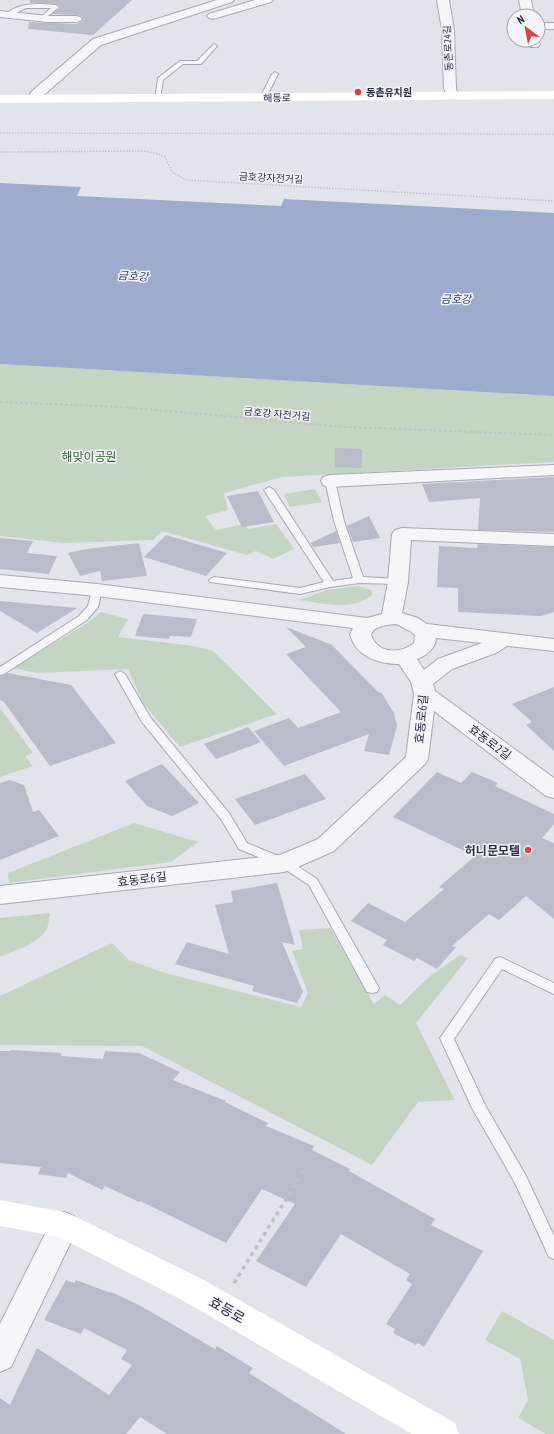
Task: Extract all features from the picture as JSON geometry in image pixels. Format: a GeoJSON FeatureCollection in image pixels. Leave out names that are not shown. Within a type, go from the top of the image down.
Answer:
{"type":"FeatureCollection","features":[{"type":"Feature","properties":{"kind":"street"},"geometry":{"type":"LineString","coordinates":[[33,98],[97,42],[214,4],[230,5],[267,0]]}},
{"type":"Feature","properties":{"kind":"street","name":"동촌로24길"},"geometry":{"type":"LineString","coordinates":[[443,0],[448,30],[450,88],[452,96]]}},
{"type":"Feature","properties":{"kind":"street"},"geometry":{"type":"LineString","coordinates":[[194,21],[230,5]]}},
{"type":"Feature","properties":{"kind":"street"},"geometry":{"type":"LineString","coordinates":[[4,14],[43,18],[76,19]]}},
{"type":"Feature","properties":{"kind":"street","name":"해동로"},"geometry":{"type":"LineString","coordinates":[[0,98],[157,99],[554,94]]}},
{"type":"Feature","properties":{"kind":"street"},"geometry":{"type":"LineString","coordinates":[[330,481],[554,470]]}},
{"type":"Feature","properties":{"kind":"street"},"geometry":{"type":"LineString","coordinates":[[391,619],[398,582],[402,534],[554,540]]}},
{"type":"Feature","properties":{"kind":"street"},"geometry":{"type":"LineString","coordinates":[[0,581],[97,590],[368,624]]}},
{"type":"Feature","properties":{"kind":"street"},"geometry":{"type":"LineString","coordinates":[[391,619],[408,621],[417,625],[423,630],[426,637],[425,643],[421,649],[414,654],[405,657],[383,656],[366,648],[360,636],[368,624],[376,620],[391,619]]}},
{"type":"Feature","properties":{"kind":"street"},"geometry":{"type":"LineString","coordinates":[[423,630],[554,645]]}},
{"type":"Feature","properties":{"kind":"street"},"geometry":{"type":"LineString","coordinates":[[424,688],[445,664],[489,648],[502,640]]}},
{"type":"Feature","properties":{"kind":"street","name":"효동로6길"},"geometry":{"type":"LineString","coordinates":[[0,895],[284,863],[326,845],[417,759],[424,688],[405,657]]}},
{"type":"Feature","properties":{"kind":"street","name":"효동로2길"},"geometry":{"type":"LineString","coordinates":[[424,688],[554,790]]}},
{"type":"Feature","properties":{"kind":"street","name":"효동로"},"geometry":{"type":"LineString","coordinates":[[0,1214],[64,1225],[193,1290],[443,1434]]}},
{"type":"Feature","properties":{"kind":"street"},"geometry":{"type":"LineString","coordinates":[[0,1357],[64,1225]]}},
{"type":"Feature","properties":{"kind":"lane"},"geometry":{"type":"LineString","coordinates":[[4,14],[16,8],[27,5],[56,7],[43,18]]}},
{"type":"Feature","properties":{"kind":"lane"},"geometry":{"type":"LineString","coordinates":[[157,99],[160,79],[182,62],[199,63],[214,46]]}},
{"type":"Feature","properties":{"kind":"lane"},"geometry":{"type":"LineString","coordinates":[[263,98],[275,74]]}},
{"type":"Feature","properties":{"kind":"lane"},"geometry":{"type":"LineString","coordinates":[[330,481],[339,521],[359,580]]}},
{"type":"Feature","properties":{"kind":"lane"},"geometry":{"type":"LineString","coordinates":[[269,490],[330,584]]}},
{"type":"Feature","properties":{"kind":"lane"},"geometry":{"type":"LineString","coordinates":[[214,580],[300,591],[330,584],[359,580],[398,582]]}},
{"type":"Feature","properties":{"kind":"lane"},"geometry":{"type":"LineString","coordinates":[[0,672],[83,618],[93,607],[97,590]]}},
{"type":"Feature","properties":{"kind":"lane"},"geometry":{"type":"LineString","coordinates":[[120,674],[146,718],[225,816],[243,846],[284,863],[313,882],[372,988]]}},
{"type":"Feature","properties":{"kind":"lane"},"geometry":{"type":"LineString","coordinates":[[554,989],[500,962],[447,1038],[479,1108],[521,1180],[554,1252]]}},
{"type":"Feature","properties":{"kind":"path"},"geometry":{"type":"LineString","coordinates":[[0,134],[554,134]]}},
{"type":"Feature","properties":{"kind":"path","name":"금호강자전거길"},"geometry":{"type":"LineString","coordinates":[[0,152],[142,151],[155,153],[165,157],[170,171],[176,176],[186,180],[554,201]]}},
{"type":"Feature","properties":{"kind":"path","name":"금호강 자전거길"},"geometry":{"type":"LineString","coordinates":[[0,402],[120,407],[347,427],[554,435]]}},
{"type":"Feature","properties":{"kind":"path"},"geometry":{"type":"LineString","coordinates":[[220,1306],[305,1169]]}},
{"type":"Feature","properties":{"kind":"green space","name":"해맞이공원"},"geometry":{"type":"Polygon","coordinates":[[[0,364],[554,396],[554,462],[282,477],[224,493],[228,510],[205,516],[216,530],[244,524],[248,529],[276,524],[294,549],[273,559],[256,551],[247,555],[162,531],[153,540],[63,543],[0,536],[0,364]]]}},
{"type":"Feature","properties":{"kind":"green space"},"geometry":{"type":"Polygon","coordinates":[[[315,489],[322,502],[290,507],[284,494],[315,489]]]}},
{"type":"Feature","properties":{"kind":"green space"},"geometry":{"type":"Polygon","coordinates":[[[359,586],[371,590],[372,595],[364,600],[346,605],[299,600],[327,590],[359,586]]]}},
{"type":"Feature","properties":{"kind":"green space"},"geometry":{"type":"Polygon","coordinates":[[[101,612],[128,619],[118,637],[194,646],[213,651],[277,714],[180,747],[143,703],[128,669],[37,673],[12,668],[86,624],[101,612]]]}},
{"type":"Feature","properties":{"kind":"green space"},"geometry":{"type":"Polygon","coordinates":[[[0,708],[33,753],[25,756],[33,766],[0,777],[0,708]]]}},
{"type":"Feature","properties":{"kind":"green space"},"geometry":{"type":"Polygon","coordinates":[[[134,823],[198,842],[171,862],[9,883],[8,873],[134,823]]]}},
{"type":"Feature","properties":{"kind":"green space"},"geometry":{"type":"Polygon","coordinates":[[[50,913],[48,926],[40,937],[27,946],[0,957],[0,918],[50,913]]]}},
{"type":"Feature","properties":{"kind":"green space"},"geometry":{"type":"Polygon","coordinates":[[[330,928],[374,1004],[385,995],[400,1005],[430,976],[460,955],[468,958],[416,1023],[455,1100],[418,1102],[372,1165],[142,1046],[0,1045],[0,996],[112,943],[129,960],[165,973],[301,1007],[308,993],[292,951],[303,949],[299,930],[330,928]]]}},
{"type":"Feature","properties":{"kind":"green space"},"geometry":{"type":"Polygon","coordinates":[[[502,1311],[554,1340],[554,1434],[546,1434],[518,1418],[528,1400],[520,1359],[485,1340],[502,1311]]]}},
{"type":"Feature","properties":{"kind":"water","name":"금호강"},"geometry":{"type":"Polygon","coordinates":[[[0,183],[81,187],[77,196],[281,206],[284,199],[554,213],[554,396],[0,364],[0,183]]]}},
{"type":"Feature","properties":{"kind":"building"},"geometry":{"type":"Polygon","coordinates":[[[30,0],[132,0],[93,35],[28,29],[29,22],[76,24],[84,19],[81,16],[76,15],[52,14],[60,8],[60,6],[56,4],[30,3],[30,0]]]}},
{"type":"Feature","properties":{"kind":"building"},"geometry":{"type":"Polygon","coordinates":[[[335,448],[362,449],[362,468],[335,467],[335,448]]]}},
{"type":"Feature","properties":{"kind":"building"},"geometry":{"type":"Polygon","coordinates":[[[554,477],[554,532],[478,530],[480,498],[429,502],[422,484],[554,477]]]}},
{"type":"Feature","properties":{"kind":"building"},"geometry":{"type":"Polygon","coordinates":[[[258,491],[274,522],[242,527],[227,496],[258,491]]]}},
{"type":"Feature","properties":{"kind":"building"},"geometry":{"type":"Polygon","coordinates":[[[369,516],[380,538],[353,542],[347,526],[369,516]]]}},
{"type":"Feature","properties":{"kind":"building"},"geometry":{"type":"Polygon","coordinates":[[[336,531],[340,543],[313,547],[311,543],[336,531]]]}},
{"type":"Feature","properties":{"kind":"building"},"geometry":{"type":"Polygon","coordinates":[[[166,535],[227,553],[206,576],[144,557],[166,535]]]}},
{"type":"Feature","properties":{"kind":"building"},"geometry":{"type":"Polygon","coordinates":[[[0,538],[33,541],[27,553],[57,556],[49,574],[0,569],[0,538]]]}},
{"type":"Feature","properties":{"kind":"building"},"geometry":{"type":"Polygon","coordinates":[[[139,543],[147,576],[102,581],[100,571],[80,576],[68,553],[86,549],[139,543]]]}},
{"type":"Feature","properties":{"kind":"building"},"geometry":{"type":"Polygon","coordinates":[[[478,544],[554,547],[554,612],[541,616],[458,612],[458,588],[437,587],[439,546],[477,548],[478,544]]]}},
{"type":"Feature","properties":{"kind":"building"},"geometry":{"type":"Polygon","coordinates":[[[0,601],[77,608],[37,633],[0,611],[0,601]]]}},
{"type":"Feature","properties":{"kind":"building"},"geometry":{"type":"Polygon","coordinates":[[[143,614],[197,619],[191,637],[170,636],[169,639],[135,636],[143,614]]]}},
{"type":"Feature","properties":{"kind":"building"},"geometry":{"type":"Polygon","coordinates":[[[286,627],[332,645],[379,693],[381,692],[394,713],[397,726],[389,755],[364,751],[369,734],[284,766],[254,731],[289,718],[298,728],[341,712],[286,654],[306,647],[286,627]]]}},
{"type":"Feature","properties":{"kind":"building"},"geometry":{"type":"Polygon","coordinates":[[[8,673],[71,685],[116,743],[50,766],[4,702],[0,700],[0,676],[8,673]]]}},
{"type":"Feature","properties":{"kind":"building"},"geometry":{"type":"Polygon","coordinates":[[[554,687],[554,751],[526,725],[532,722],[512,704],[554,687]]]}},
{"type":"Feature","properties":{"kind":"building"},"geometry":{"type":"Polygon","coordinates":[[[248,727],[261,742],[216,759],[204,744],[248,727]]]}},
{"type":"Feature","properties":{"kind":"building"},"geometry":{"type":"Polygon","coordinates":[[[162,764],[199,803],[172,816],[147,806],[125,781],[162,764]]]}},
{"type":"Feature","properties":{"kind":"building"},"geometry":{"type":"Polygon","coordinates":[[[437,772],[461,783],[472,772],[498,783],[495,786],[554,814],[554,824],[542,838],[554,843],[554,919],[526,896],[499,920],[489,914],[452,946],[456,947],[437,969],[417,958],[414,961],[383,945],[387,940],[351,921],[368,903],[405,922],[444,889],[439,887],[475,856],[393,817],[437,772]]]}},
{"type":"Feature","properties":{"kind":"building"},"geometry":{"type":"Polygon","coordinates":[[[305,774],[326,799],[255,825],[235,799],[305,774]]]}},
{"type":"Feature","properties":{"kind":"building"},"geometry":{"type":"Polygon","coordinates":[[[9,780],[24,785],[33,812],[39,810],[59,836],[0,860],[0,783],[9,780]]]}},
{"type":"Feature","properties":{"kind":"building"},"geometry":{"type":"Polygon","coordinates":[[[277,883],[295,945],[282,942],[303,992],[297,1003],[252,991],[254,986],[175,964],[187,942],[229,954],[215,905],[233,902],[231,891],[277,883]]]}},
{"type":"Feature","properties":{"kind":"building"},"geometry":{"type":"Polygon","coordinates":[[[11,1050],[62,1053],[61,1056],[103,1059],[105,1051],[139,1053],[180,1072],[173,1080],[226,1101],[225,1102],[268,1123],[266,1126],[314,1146],[312,1150],[350,1169],[349,1171],[435,1219],[431,1225],[483,1251],[424,1347],[418,1343],[416,1345],[393,1333],[395,1329],[386,1324],[412,1284],[406,1280],[410,1274],[341,1234],[306,1287],[256,1261],[295,1204],[262,1189],[226,1243],[140,1201],[139,1202],[105,1186],[102,1190],[68,1173],[66,1178],[38,1174],[41,1167],[0,1163],[0,1051],[11,1050]]]}},
{"type":"Feature","properties":{"kind":"building"},"geometry":{"type":"Polygon","coordinates":[[[66,1280],[74,1283],[76,1280],[111,1292],[139,1305],[215,1349],[217,1346],[253,1368],[249,1373],[346,1434],[167,1434],[140,1417],[126,1434],[0,1434],[0,1398],[10,1405],[37,1348],[109,1395],[132,1365],[121,1359],[127,1350],[84,1328],[81,1334],[44,1320],[66,1280]]]}},
{"type":"Feature","properties":{"kind":"place","name":"동촌유치원"},"geometry":{"type":"Point","coordinates":[358,92]}},
{"type":"Feature","properties":{"kind":"place","name":"허니문모텔"},"geometry":{"type":"Point","coordinates":[528,850]}}]}
